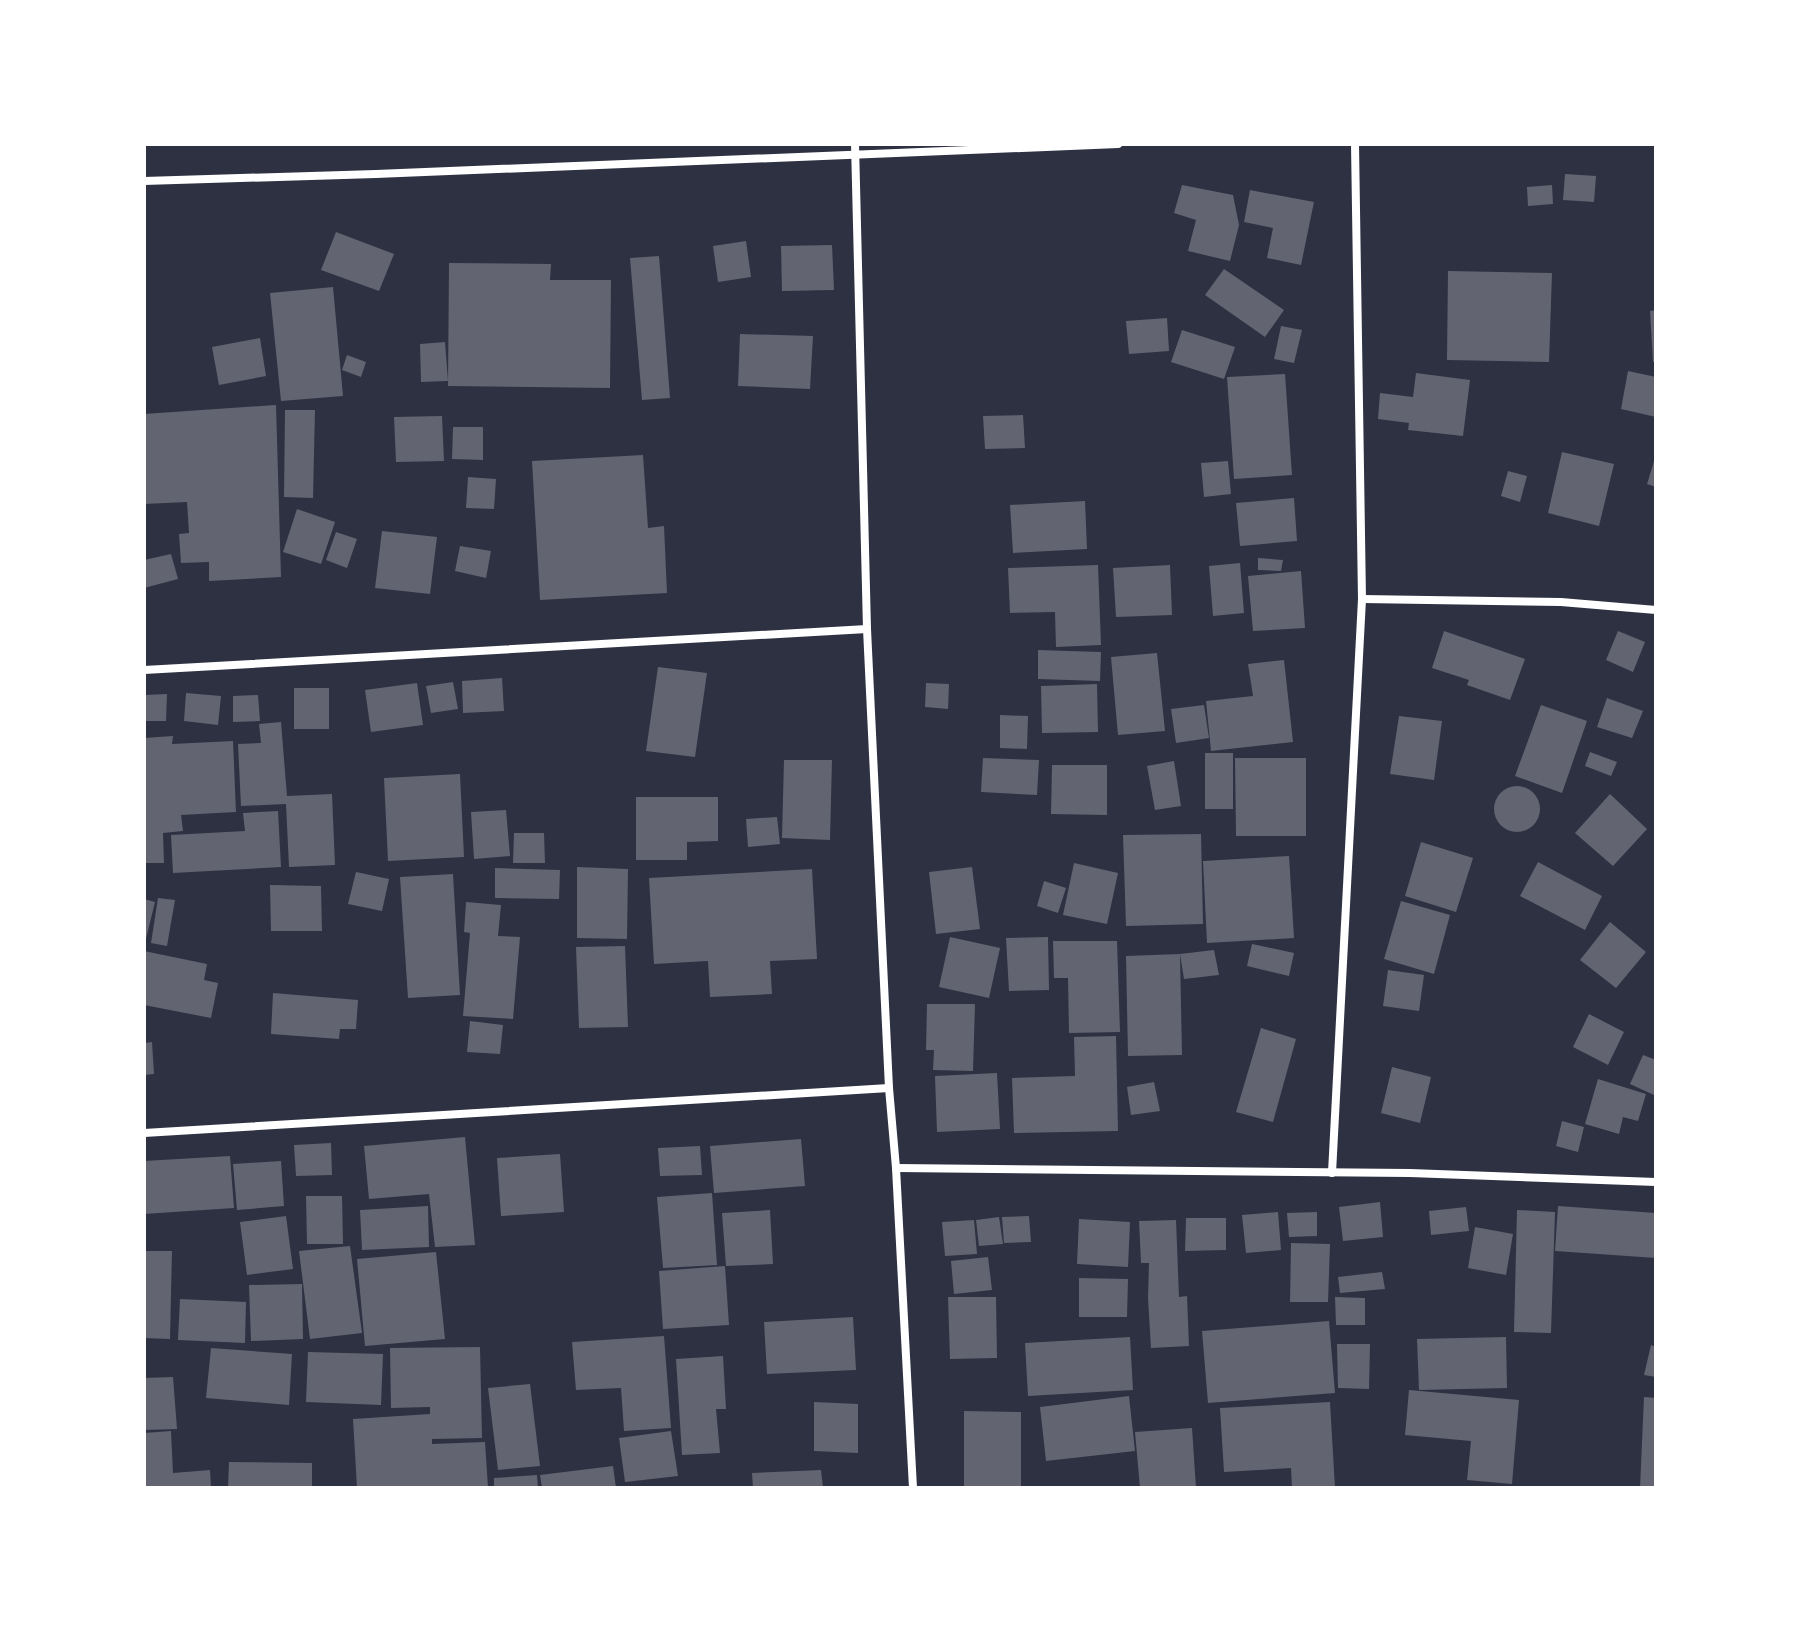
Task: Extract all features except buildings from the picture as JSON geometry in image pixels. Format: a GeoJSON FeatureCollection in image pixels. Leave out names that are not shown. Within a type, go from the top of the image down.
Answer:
{"type":"FeatureCollection","features":[{"type":"Feature","properties":{"kind":"street"},"geometry":{"type":"LineString","coordinates":[[855,144],[867,629],[889,1088],[913,1488]]}},
{"type":"Feature","properties":{"kind":"street"},"geometry":{"type":"LineString","coordinates":[[144,181],[1118,144]]}},
{"type":"Feature","properties":{"kind":"street"},"geometry":{"type":"LineString","coordinates":[[1332,1173],[1362,599],[1355,144]]}},
{"type":"Feature","properties":{"kind":"street"},"geometry":{"type":"LineString","coordinates":[[1362,599],[1561,602],[1656,610]]}},
{"type":"Feature","properties":{"kind":"street"},"geometry":{"type":"LineString","coordinates":[[144,670],[867,629]]}},
{"type":"Feature","properties":{"kind":"street"},"geometry":{"type":"LineString","coordinates":[[144,1133],[889,1088]]}},
{"type":"Feature","properties":{"kind":"street"},"geometry":{"type":"LineString","coordinates":[[896,1168],[1426,1174],[1656,1182]]}}]}
